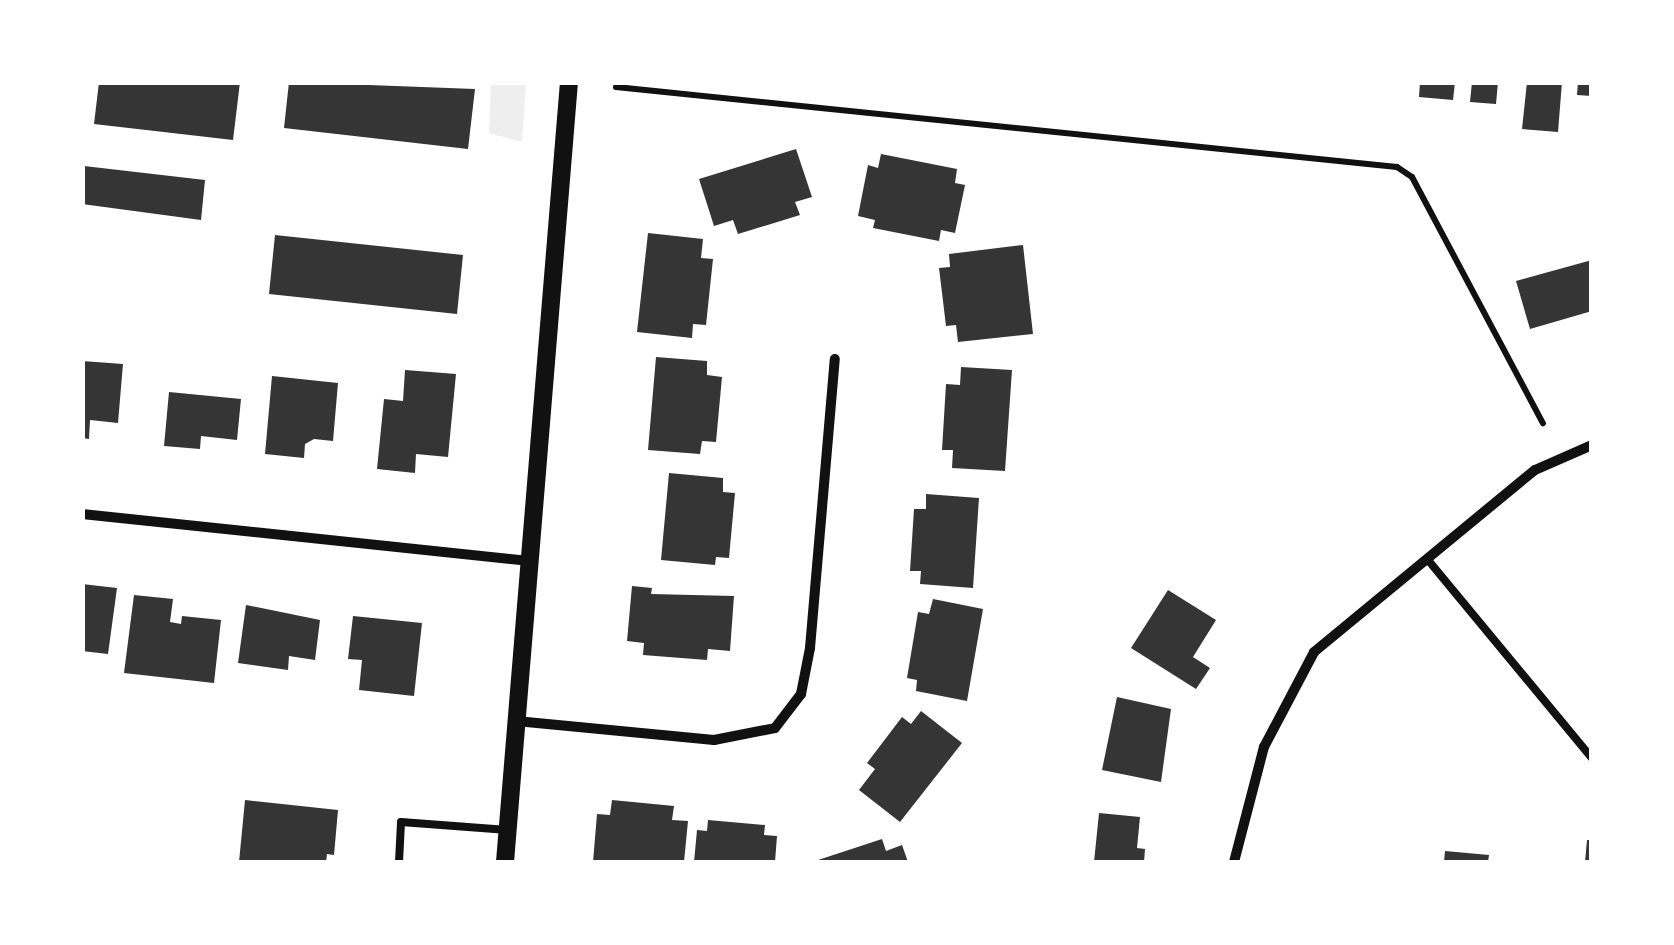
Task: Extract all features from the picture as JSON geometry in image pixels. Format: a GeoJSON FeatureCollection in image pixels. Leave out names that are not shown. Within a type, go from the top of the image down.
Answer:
{"type":"FeatureCollection","features":[{"type":"Feature","properties":{"kind":"street"},"geometry":{"type":"LineString","coordinates":[[505,862],[570,82]]}},
{"type":"Feature","properties":{"kind":"street"},"geometry":{"type":"LineString","coordinates":[[516,720],[714,740],[775,728],[801,694],[810,648],[835,359]]}},
{"type":"Feature","properties":{"kind":"street"},"geometry":{"type":"LineString","coordinates":[[1234,862],[1264,746],[1314,652],[1535,470],[1592,445]]}},
{"type":"Feature","properties":{"kind":"street"},"geometry":{"type":"LineString","coordinates":[[82,514],[531,561]]}},
{"type":"Feature","properties":{"kind":"lane"},"geometry":{"type":"LineString","coordinates":[[1428,560],[1592,758]]}},
{"type":"Feature","properties":{"kind":"lane"},"geometry":{"type":"LineString","coordinates":[[399,862],[402,822],[508,830]]}},
{"type":"Feature","properties":{"kind":"path"},"geometry":{"type":"LineString","coordinates":[[616,87],[1397,167],[1412,176],[1543,423]]}},
{"type":"Feature","properties":{"kind":"shaded area"},"geometry":{"type":"Polygon","coordinates":[[[491,83],[526,83],[522,142],[489,133],[491,83]]]}},
{"type":"Feature","properties":{"kind":"building"},"geometry":{"type":"Polygon","coordinates":[[[99,82],[240,82],[233,140],[94,124],[99,82]]]}},
{"type":"Feature","properties":{"kind":"building"},"geometry":{"type":"Polygon","coordinates":[[[289,82],[475,89],[468,149],[284,128],[289,82]]]}},
{"type":"Feature","properties":{"kind":"building"},"geometry":{"type":"Polygon","coordinates":[[[1420,82],[1455,82],[1453,100],[1419,97],[1420,82]]]}},
{"type":"Feature","properties":{"kind":"building"},"geometry":{"type":"Polygon","coordinates":[[[1472,82],[1498,82],[1496,104],[1470,102],[1472,82]]]}},
{"type":"Feature","properties":{"kind":"building"},"geometry":{"type":"Polygon","coordinates":[[[1527,82],[1562,82],[1558,132],[1522,129],[1527,82]]]}},
{"type":"Feature","properties":{"kind":"building"},"geometry":{"type":"Polygon","coordinates":[[[1578,82],[1592,82],[1592,96],[1577,95],[1578,82]]]}},
{"type":"Feature","properties":{"kind":"building"},"geometry":{"type":"Polygon","coordinates":[[[796,149],[812,197],[795,202],[800,215],[738,234],[733,220],[714,226],[699,179],[796,149]]]}},
{"type":"Feature","properties":{"kind":"building"},"geometry":{"type":"Polygon","coordinates":[[[881,154],[957,169],[955,183],[965,185],[955,233],[941,230],[939,241],[873,228],[875,220],[858,216],[868,165],[878,168],[881,154]]]}},
{"type":"Feature","properties":{"kind":"building"},"geometry":{"type":"Polygon","coordinates":[[[84,166],[205,180],[201,220],[82,204],[84,166]]]}},
{"type":"Feature","properties":{"kind":"building"},"geometry":{"type":"Polygon","coordinates":[[[648,233],[703,239],[701,258],[713,259],[706,325],[693,324],[692,338],[637,332],[648,233]]]}},
{"type":"Feature","properties":{"kind":"building"},"geometry":{"type":"Polygon","coordinates":[[[275,235],[463,255],[457,314],[269,294],[275,235]]]}},
{"type":"Feature","properties":{"kind":"building"},"geometry":{"type":"Polygon","coordinates":[[[1023,245],[1033,334],[958,342],[956,325],[946,326],[939,268],[950,267],[949,254],[1023,245]]]}},
{"type":"Feature","properties":{"kind":"building"},"geometry":{"type":"Polygon","coordinates":[[[1592,260],[1592,311],[1530,329],[1516,281],[1592,260]]]}},
{"type":"Feature","properties":{"kind":"building"},"geometry":{"type":"Polygon","coordinates":[[[656,357],[707,361],[707,375],[722,377],[716,442],[702,441],[700,454],[648,450],[656,357]]]}},
{"type":"Feature","properties":{"kind":"building"},"geometry":{"type":"Polygon","coordinates":[[[82,361],[123,364],[118,423],[90,420],[89,439],[82,438],[82,361]]]}},
{"type":"Feature","properties":{"kind":"building"},"geometry":{"type":"Polygon","coordinates":[[[961,367],[1012,370],[1005,471],[952,468],[953,450],[942,450],[946,384],[960,385],[961,367]]]}},
{"type":"Feature","properties":{"kind":"building"},"geometry":{"type":"Polygon","coordinates":[[[405,370],[456,374],[448,457],[416,454],[415,473],[377,469],[384,399],[403,401],[405,370]]]}},
{"type":"Feature","properties":{"kind":"building"},"geometry":{"type":"Polygon","coordinates":[[[272,376],[338,383],[333,441],[314,439],[305,444],[304,458],[265,454],[272,376]]]}},
{"type":"Feature","properties":{"kind":"building"},"geometry":{"type":"Polygon","coordinates":[[[169,392],[241,399],[237,440],[201,436],[200,449],[164,446],[169,392]]]}},
{"type":"Feature","properties":{"kind":"building"},"geometry":{"type":"Polygon","coordinates":[[[669,473],[723,478],[723,492],[735,493],[729,558],[716,557],[715,565],[661,560],[669,473]]]}},
{"type":"Feature","properties":{"kind":"building"},"geometry":{"type":"Polygon","coordinates":[[[926,494],[979,498],[973,588],[920,584],[921,571],[910,571],[914,509],[926,509],[926,494]]]}},
{"type":"Feature","properties":{"kind":"building"},"geometry":{"type":"Polygon","coordinates":[[[82,584],[117,588],[108,654],[82,651],[82,584]]]}},
{"type":"Feature","properties":{"kind":"building"},"geometry":{"type":"Polygon","coordinates":[[[632,586],[652,588],[651,594],[734,596],[730,651],[708,649],[707,660],[643,655],[644,643],[627,641],[632,586]]]}},
{"type":"Feature","properties":{"kind":"building"},"geometry":{"type":"Polygon","coordinates":[[[1168,590],[1216,620],[1193,657],[1210,668],[1196,689],[1131,648],[1168,590]]]}},
{"type":"Feature","properties":{"kind":"building"},"geometry":{"type":"Polygon","coordinates":[[[134,595],[173,599],[170,622],[181,624],[182,616],[221,620],[214,683],[124,673],[134,595]]]}},
{"type":"Feature","properties":{"kind":"building"},"geometry":{"type":"Polygon","coordinates":[[[933,599],[983,609],[967,701],[916,691],[917,680],[907,678],[918,612],[929,614],[933,599]]]}},
{"type":"Feature","properties":{"kind":"building"},"geometry":{"type":"Polygon","coordinates":[[[246,605],[320,620],[315,660],[289,656],[288,670],[238,663],[246,605]]]}},
{"type":"Feature","properties":{"kind":"building"},"geometry":{"type":"Polygon","coordinates":[[[353,616],[422,623],[414,696],[359,690],[362,660],[348,659],[353,616]]]}},
{"type":"Feature","properties":{"kind":"building"},"geometry":{"type":"Polygon","coordinates":[[[1117,697],[1171,709],[1161,782],[1102,770],[1117,697]]]}},
{"type":"Feature","properties":{"kind":"building"},"geometry":{"type":"Polygon","coordinates":[[[921,711],[962,743],[900,822],[859,790],[875,769],[867,763],[902,717],[911,724],[921,711]]]}},
{"type":"Feature","properties":{"kind":"building"},"geometry":{"type":"Polygon","coordinates":[[[245,800],[338,810],[334,855],[327,854],[326,862],[239,862],[245,800]]]}},
{"type":"Feature","properties":{"kind":"building"},"geometry":{"type":"Polygon","coordinates":[[[612,800],[674,806],[672,820],[688,821],[684,862],[593,862],[597,814],[610,815],[612,800]]]}},
{"type":"Feature","properties":{"kind":"building"},"geometry":{"type":"Polygon","coordinates":[[[1099,813],[1140,817],[1137,848],[1145,849],[1144,862],[1094,862],[1099,813]]]}},
{"type":"Feature","properties":{"kind":"building"},"geometry":{"type":"Polygon","coordinates":[[[708,820],[765,825],[764,835],[777,836],[775,862],[694,862],[697,830],[707,831],[708,820]]]}},
{"type":"Feature","properties":{"kind":"building"},"geometry":{"type":"Polygon","coordinates":[[[882,839],[886,851],[902,845],[908,862],[812,862],[882,839]]]}},
{"type":"Feature","properties":{"kind":"building"},"geometry":{"type":"Polygon","coordinates":[[[1587,840],[1592,840],[1592,862],[1585,862],[1587,840]]]}},
{"type":"Feature","properties":{"kind":"building"},"geometry":{"type":"Polygon","coordinates":[[[1445,851],[1489,855],[1488,862],[1444,862],[1445,851]]]}}]}
